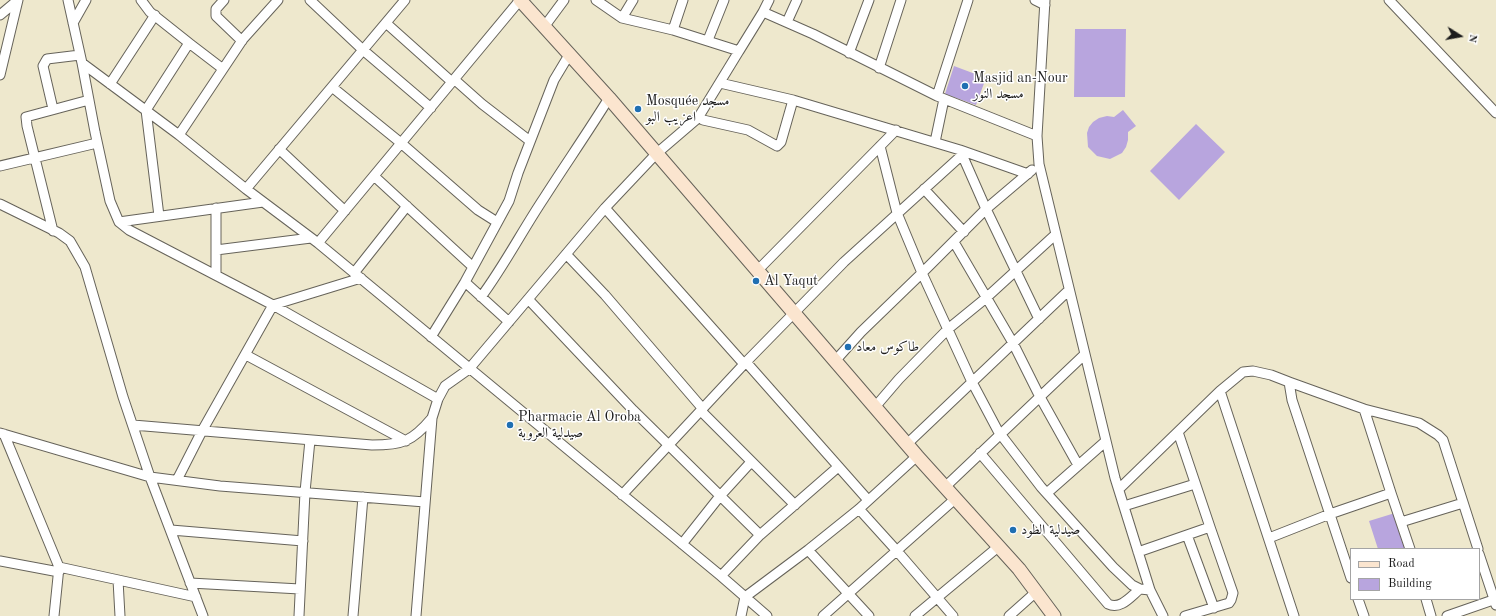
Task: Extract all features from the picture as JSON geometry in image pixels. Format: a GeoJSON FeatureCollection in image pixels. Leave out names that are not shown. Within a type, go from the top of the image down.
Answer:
{"type":"FeatureCollection","features":[{"type":"Feature","properties":{"kind":"main road"},"geometry":{"type":"LineString","coordinates":[[520,0],[609,98],[917,456],[1018,569],[1054,616]]}},
{"type":"Feature","properties":{"kind":"street"},"geometry":{"type":"LineString","coordinates":[[0,14],[18,0]]}},
{"type":"Feature","properties":{"kind":"street"},"geometry":{"type":"LineString","coordinates":[[0,75],[18,0]]}},
{"type":"Feature","properties":{"kind":"street"},"geometry":{"type":"LineString","coordinates":[[68,0],[82,59],[97,143],[110,201],[119,222],[129,230],[273,305],[438,399]]}},
{"type":"Feature","properties":{"kind":"street"},"geometry":{"type":"LineString","coordinates":[[73,23],[86,0]]}},
{"type":"Feature","properties":{"kind":"street"},"geometry":{"type":"LineString","coordinates":[[141,0],[148,10],[223,69]]}},
{"type":"Feature","properties":{"kind":"street"},"geometry":{"type":"LineString","coordinates":[[224,0],[216,9],[216,16],[242,41]]}},
{"type":"Feature","properties":{"kind":"street"},"geometry":{"type":"LineString","coordinates":[[179,135],[242,41],[278,0]]}},
{"type":"Feature","properties":{"kind":"street"},"geometry":{"type":"LineString","coordinates":[[310,0],[363,50],[431,108]]}},
{"type":"Feature","properties":{"kind":"street"},"geometry":{"type":"LineString","coordinates":[[246,189],[405,0]]}},
{"type":"Feature","properties":{"kind":"street"},"geometry":{"type":"LineString","coordinates":[[216,250],[314,240],[345,211],[520,0]]}},
{"type":"Feature","properties":{"kind":"street"},"geometry":{"type":"LineString","coordinates":[[544,26],[564,0]]}},
{"type":"Feature","properties":{"kind":"street"},"geometry":{"type":"LineString","coordinates":[[596,0],[622,18],[673,30],[739,50]]}},
{"type":"Feature","properties":{"kind":"street"},"geometry":{"type":"LineString","coordinates":[[622,18],[632,0]]}},
{"type":"Feature","properties":{"kind":"street"},"geometry":{"type":"LineString","coordinates":[[673,30],[683,0]]}},
{"type":"Feature","properties":{"kind":"street"},"geometry":{"type":"LineString","coordinates":[[708,40],[724,0]]}},
{"type":"Feature","properties":{"kind":"street"},"geometry":{"type":"LineString","coordinates":[[416,616],[432,418],[438,399],[445,386],[469,369],[605,208],[656,154],[698,118],[720,84],[769,0]]}},
{"type":"Feature","properties":{"kind":"street"},"geometry":{"type":"LineString","coordinates":[[787,22],[797,0]]}},
{"type":"Feature","properties":{"kind":"street"},"geometry":{"type":"LineString","coordinates":[[849,53],[869,0]]}},
{"type":"Feature","properties":{"kind":"street"},"geometry":{"type":"LineString","coordinates":[[879,68],[900,0]]}},
{"type":"Feature","properties":{"kind":"street"},"geometry":{"type":"LineString","coordinates":[[935,142],[941,98],[968,0]]}},
{"type":"Feature","properties":{"kind":"street"},"geometry":{"type":"LineString","coordinates":[[1035,0],[1045,2],[1037,136],[1039,164],[1119,489],[1150,590],[1163,616]]}},
{"type":"Feature","properties":{"kind":"street"},"geometry":{"type":"LineString","coordinates":[[1389,0],[1496,113]]}},
{"type":"Feature","properties":{"kind":"street"},"geometry":{"type":"LineString","coordinates":[[763,12],[787,22],[941,98],[1037,136]]}},
{"type":"Feature","properties":{"kind":"street"},"geometry":{"type":"LineString","coordinates":[[110,84],[155,15]]}},
{"type":"Feature","properties":{"kind":"street"},"geometry":{"type":"LineString","coordinates":[[386,23],[482,104],[530,141]]}},
{"type":"Feature","properties":{"kind":"street"},"geometry":{"type":"LineString","coordinates":[[159,216],[146,110],[189,43]]}},
{"type":"Feature","properties":{"kind":"street"},"geometry":{"type":"LineString","coordinates":[[431,337],[465,282],[508,201],[554,80],[569,55]]}},
{"type":"Feature","properties":{"kind":"street"},"geometry":{"type":"LineString","coordinates":[[52,109],[43,66],[44,62],[47,60],[82,59],[110,84],[179,135],[246,189],[314,240],[721,576],[766,616]]}},
{"type":"Feature","properties":{"kind":"street"},"geometry":{"type":"LineString","coordinates":[[720,84],[793,100],[896,130],[935,142],[961,153],[1028,174]]}},
{"type":"Feature","properties":{"kind":"street"},"geometry":{"type":"LineString","coordinates":[[332,87],[402,143],[478,210],[497,222]]}},
{"type":"Feature","properties":{"kind":"street"},"geometry":{"type":"LineString","coordinates":[[481,297],[494,280],[543,199],[585,138],[609,98]]}},
{"type":"Feature","properties":{"kind":"street"},"geometry":{"type":"LineString","coordinates":[[53,231],[26,117],[89,100]]}},
{"type":"Feature","properties":{"kind":"street"},"geometry":{"type":"LineString","coordinates":[[703,120],[748,130],[777,146],[781,142],[793,100]]}},
{"type":"Feature","properties":{"kind":"street"},"geometry":{"type":"LineString","coordinates":[[757,270],[896,130]]}},
{"type":"Feature","properties":{"kind":"street"},"geometry":{"type":"LineString","coordinates":[[0,166],[35,159],[97,143]]}},
{"type":"Feature","properties":{"kind":"street"},"geometry":{"type":"LineString","coordinates":[[880,146],[898,213],[922,274],[972,382],[1000,433],[1047,493],[1113,567],[1132,585],[1140,589],[1150,590]]}},
{"type":"Feature","properties":{"kind":"street"},"geometry":{"type":"LineString","coordinates":[[279,150],[345,211]]}},
{"type":"Feature","properties":{"kind":"street"},"geometry":{"type":"LineString","coordinates":[[622,495],[793,313],[844,262],[961,153]]}},
{"type":"Feature","properties":{"kind":"street"},"geometry":{"type":"LineString","coordinates":[[961,153],[1015,271],[1039,319]]}},
{"type":"Feature","properties":{"kind":"street"},"geometry":{"type":"LineString","coordinates":[[835,361],[861,332],[922,274],[986,209],[1039,164]]}},
{"type":"Feature","properties":{"kind":"street"},"geometry":{"type":"LineString","coordinates":[[374,176],[473,267]]}},
{"type":"Feature","properties":{"kind":"street"},"geometry":{"type":"LineString","coordinates":[[924,189],[964,232]]}},
{"type":"Feature","properties":{"kind":"street"},"geometry":{"type":"LineString","coordinates":[[119,222],[263,202]]}},
{"type":"Feature","properties":{"kind":"street"},"geometry":{"type":"LineString","coordinates":[[0,204],[70,241],[85,268],[123,397],[150,477],[203,616]]}},
{"type":"Feature","properties":{"kind":"street"},"geometry":{"type":"LineString","coordinates":[[177,480],[202,431],[273,305],[358,276],[407,206]]}},
{"type":"Feature","properties":{"kind":"street"},"geometry":{"type":"LineString","coordinates":[[216,208],[216,275]]}},
{"type":"Feature","properties":{"kind":"street"},"geometry":{"type":"LineString","coordinates":[[605,208],[868,500]]}},
{"type":"Feature","properties":{"kind":"street"},"geometry":{"type":"LineString","coordinates":[[875,407],[948,329],[986,298],[1056,234]]}},
{"type":"Feature","properties":{"kind":"street"},"geometry":{"type":"LineString","coordinates":[[954,242],[1013,343],[1040,397],[1078,465]]}},
{"type":"Feature","properties":{"kind":"street"},"geometry":{"type":"LineString","coordinates":[[566,254],[605,295],[702,410],[751,462],[795,505]]}},
{"type":"Feature","properties":{"kind":"street"},"geometry":{"type":"LineString","coordinates":[[465,282],[509,322]]}},
{"type":"Feature","properties":{"kind":"street"},"geometry":{"type":"LineString","coordinates":[[907,444],[1070,290]]}},
{"type":"Feature","properties":{"kind":"street"},"geometry":{"type":"LineString","coordinates":[[528,299],[605,381],[760,535]]}},
{"type":"Feature","properties":{"kind":"street"},"geometry":{"type":"LineString","coordinates":[[945,487],[1000,433],[1085,354]]}},
{"type":"Feature","properties":{"kind":"street"},"geometry":{"type":"LineString","coordinates":[[246,355],[406,441]]}},
{"type":"Feature","properties":{"kind":"street"},"geometry":{"type":"LineString","coordinates":[[1119,489],[1220,391],[1243,372],[1252,371],[1271,375],[1364,409],[1419,422],[1438,435],[1443,440],[1446,447],[1478,548]]}},
{"type":"Feature","properties":{"kind":"street"},"geometry":{"type":"LineString","coordinates":[[1289,382],[1292,400],[1350,575]]}},
{"type":"Feature","properties":{"kind":"street"},"geometry":{"type":"LineString","coordinates":[[1220,391],[1294,616]]}},
{"type":"Feature","properties":{"kind":"street"},"geometry":{"type":"LineString","coordinates":[[1364,409],[1410,548]]}},
{"type":"Feature","properties":{"kind":"street"},"geometry":{"type":"LineString","coordinates":[[133,425],[310,440],[392,445],[406,441],[421,432],[432,418]]}},
{"type":"Feature","properties":{"kind":"street"},"geometry":{"type":"LineString","coordinates":[[1178,432],[1233,593],[1229,603],[1185,616]]}},
{"type":"Feature","properties":{"kind":"street"},"geometry":{"type":"LineString","coordinates":[[2,434],[150,477],[220,486],[425,502]]}},
{"type":"Feature","properties":{"kind":"street"},"geometry":{"type":"LineString","coordinates":[[2,434],[59,570],[54,616]]}},
{"type":"Feature","properties":{"kind":"street"},"geometry":{"type":"LineString","coordinates":[[299,616],[305,492],[310,440]]}},
{"type":"Feature","properties":{"kind":"street"},"geometry":{"type":"LineString","coordinates":[[1047,493],[1106,441]]}},
{"type":"Feature","properties":{"kind":"street"},"geometry":{"type":"LineString","coordinates":[[980,453],[1108,604],[1117,606],[1124,603],[1140,589]]}},
{"type":"Feature","properties":{"kind":"street"},"geometry":{"type":"LineString","coordinates":[[741,616],[745,597],[808,550],[859,509],[917,456]]}},
{"type":"Feature","properties":{"kind":"street"},"geometry":{"type":"LineString","coordinates":[[682,544],[720,496],[751,462]]}},
{"type":"Feature","properties":{"kind":"street"},"geometry":{"type":"LineString","coordinates":[[721,576],[760,535],[838,467]]}},
{"type":"Feature","properties":{"kind":"street"},"geometry":{"type":"LineString","coordinates":[[1124,506],[1195,484]]}},
{"type":"Feature","properties":{"kind":"street"},"geometry":{"type":"LineString","coordinates":[[1269,538],[1330,514],[1391,493]]}},
{"type":"Feature","properties":{"kind":"street"},"geometry":{"type":"LineString","coordinates":[[353,616],[363,497]]}},
{"type":"Feature","properties":{"kind":"street"},"geometry":{"type":"LineString","coordinates":[[823,616],[955,499]]}},
{"type":"Feature","properties":{"kind":"street"},"geometry":{"type":"LineString","coordinates":[[1401,522],[1463,503]]}},
{"type":"Feature","properties":{"kind":"street"},"geometry":{"type":"LineString","coordinates":[[859,509],[953,616]]}},
{"type":"Feature","properties":{"kind":"street"},"geometry":{"type":"LineString","coordinates":[[1138,552],[1210,527]]}},
{"type":"Feature","properties":{"kind":"street"},"geometry":{"type":"LineString","coordinates":[[170,530],[303,541]]}},
{"type":"Feature","properties":{"kind":"street"},"geometry":{"type":"LineString","coordinates":[[1187,535],[1214,608]]}},
{"type":"Feature","properties":{"kind":"street"},"geometry":{"type":"LineString","coordinates":[[915,616],[998,547]]}},
{"type":"Feature","properties":{"kind":"street"},"geometry":{"type":"LineString","coordinates":[[808,550],[869,616]]}},
{"type":"Feature","properties":{"kind":"street"},"geometry":{"type":"LineString","coordinates":[[1447,616],[1495,601],[1480,557]]}},
{"type":"Feature","properties":{"kind":"street"},"geometry":{"type":"LineString","coordinates":[[0,561],[118,580],[196,597]]}},
{"type":"Feature","properties":{"kind":"street"},"geometry":{"type":"LineString","coordinates":[[118,580],[120,616]]}},
{"type":"Feature","properties":{"kind":"street"},"geometry":{"type":"LineString","coordinates":[[190,583],[300,589]]}},
{"type":"Feature","properties":{"kind":"street"},"geometry":{"type":"LineString","coordinates":[[1009,616],[1036,592]]}},
{"type":"Feature","properties":{"kind":"street"},"geometry":{"type":"LineString","coordinates":[[1358,600],[1364,616]]}},
{"type":"Feature","properties":{"kind":"street"},"geometry":{"type":"LineString","coordinates":[[1426,600],[1432,616]]}},
{"type":"Feature","properties":{"kind":"building"},"geometry":{"type":"Polygon","coordinates":[[[1075,29],[1126,29],[1125,97],[1074,97],[1075,29]]]}},
{"type":"Feature","properties":{"kind":"building","name":"Masjid an-Nour مسجد النور"},"geometry":{"type":"Polygon","coordinates":[[[954,66],[986,78],[976,105],[945,94],[954,66]]]}},
{"type":"Feature","properties":{"kind":"building"},"geometry":{"type":"Polygon","coordinates":[[[1123,110],[1136,126],[1128,132],[1126,147],[1122,153],[1110,159],[1097,156],[1088,147],[1087,133],[1089,127],[1099,118],[1107,116],[1114,117],[1123,110]]]}},
{"type":"Feature","properties":{"kind":"building"},"geometry":{"type":"Polygon","coordinates":[[[1196,124],[1225,152],[1179,200],[1150,171],[1196,124]]]}},
{"type":"Feature","properties":{"kind":"building"},"geometry":{"type":"Polygon","coordinates":[[[1395,513],[1406,548],[1378,548],[1369,521],[1395,513]]]}},
{"type":"Feature","properties":{"kind":"place","name":"Masjid an-Nour مسجد النور"},"geometry":{"type":"Point","coordinates":[965,86]}},
{"type":"Feature","properties":{"kind":"place","name":"Mosquée مسجد اعزيب البو"},"geometry":{"type":"Point","coordinates":[638,109]}},
{"type":"Feature","properties":{"kind":"place","name":"Al Yaqut"},"geometry":{"type":"Point","coordinates":[756,281]}},
{"type":"Feature","properties":{"kind":"place","name":"طاكوس معاد"},"geometry":{"type":"Point","coordinates":[848,347]}},
{"type":"Feature","properties":{"kind":"place","name":"Pharmacie Al Oroba صيدلية العروبة"},"geometry":{"type":"Point","coordinates":[510,425]}},
{"type":"Feature","properties":{"kind":"place","name":"صيدلية الطود"},"geometry":{"type":"Point","coordinates":[1013,530]}}]}
